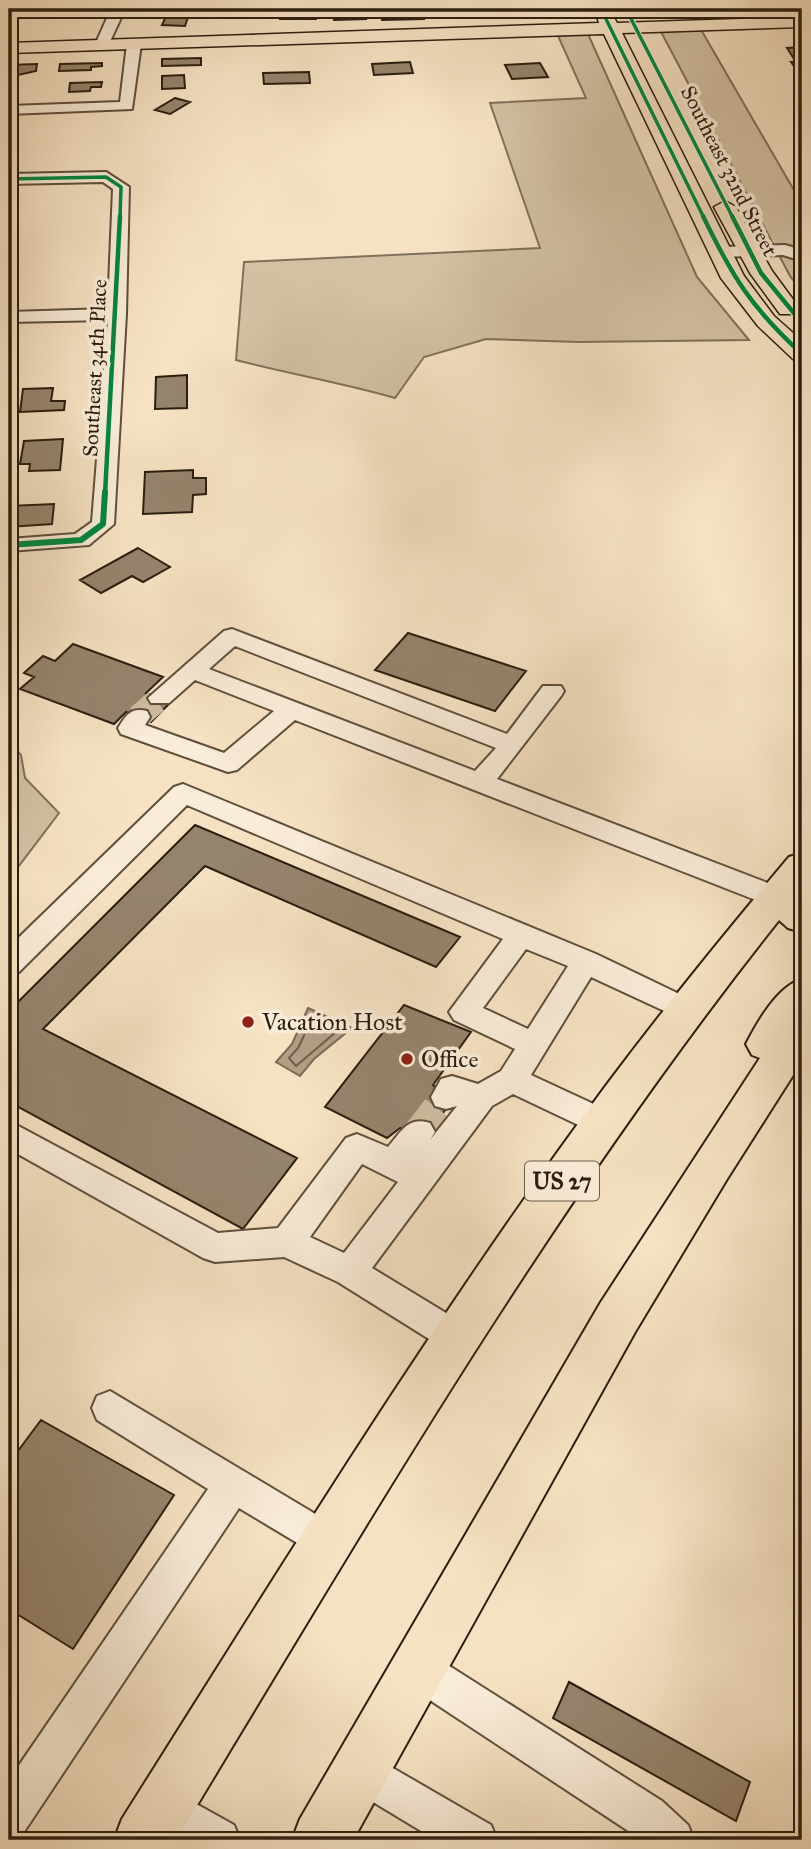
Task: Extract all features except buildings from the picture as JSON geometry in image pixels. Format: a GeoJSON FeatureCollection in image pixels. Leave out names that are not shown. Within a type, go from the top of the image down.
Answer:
{"type":"FeatureCollection","features":[{"type":"Feature","properties":{"kind":"highway","name":"US 27"},"geometry":{"type":"LineString","coordinates":[[154,1824],[457,1338],[602,1122],[686,1010],[793,893]]}},
{"type":"Feature","properties":{"kind":"highway"},"geometry":{"type":"LineString","coordinates":[[746,1113],[764,1048],[802,994]]}},
{"type":"Feature","properties":{"kind":"highway"},"geometry":{"type":"LineString","coordinates":[[321,1840],[618,1317],[802,1028]]}},
{"type":"Feature","properties":{"kind":"main road","name":"Southeast 32nd Street"},"geometry":{"type":"LineString","coordinates":[[601,9],[733,278],[766,321],[802,354]]}},
{"type":"Feature","properties":{"kind":"main road","name":"Southeast 32nd Street"},"geometry":{"type":"LineString","coordinates":[[626,9],[761,273],[802,323]]}},
{"type":"Feature","properties":{"kind":"main road"},"geometry":{"type":"LineString","coordinates":[[9,48],[802,22]]}},
{"type":"Feature","properties":{"kind":"street"},"geometry":{"type":"LineString","coordinates":[[102,45],[118,9]]}},
{"type":"Feature","properties":{"kind":"street"},"geometry":{"type":"LineString","coordinates":[[9,110],[127,106],[134,44]]}},
{"type":"Feature","properties":{"kind":"street","name":"Southeast 34th Place"},"geometry":{"type":"LineString","coordinates":[[9,179],[106,177],[121,187],[117,314],[103,524],[81,540],[9,545]]}},
{"type":"Feature","properties":{"kind":"street"},"geometry":{"type":"LineString","coordinates":[[720,252],[785,250],[802,256]]}},
{"type":"Feature","properties":{"kind":"street"},"geometry":{"type":"LineString","coordinates":[[9,317],[117,314]]}},
{"type":"Feature","properties":{"kind":"street"},"geometry":{"type":"LineString","coordinates":[[160,698],[232,636],[512,745]]}},
{"type":"Feature","properties":{"kind":"street"},"geometry":{"type":"LineString","coordinates":[[193,671],[480,782],[793,893]]}},
{"type":"Feature","properties":{"kind":"street"},"geometry":{"type":"LineString","coordinates":[[480,782],[512,745],[552,691]]}},
{"type":"Feature","properties":{"kind":"street"},"geometry":{"type":"LineString","coordinates":[[134,722],[228,764],[292,709]]}},
{"type":"Feature","properties":{"kind":"street"},"geometry":{"type":"LineString","coordinates":[[9,964],[183,793],[586,962],[686,1010]]}},
{"type":"Feature","properties":{"kind":"street"},"geometry":{"type":"LineString","coordinates":[[520,936],[464,1012],[532,1044]]}},
{"type":"Feature","properties":{"kind":"street"},"geometry":{"type":"LineString","coordinates":[[406,1172],[481,1097],[512,1080],[532,1044],[586,962]]}},
{"type":"Feature","properties":{"kind":"street"},"geometry":{"type":"LineString","coordinates":[[512,1080],[602,1122]]}},
{"type":"Feature","properties":{"kind":"street"},"geometry":{"type":"LineString","coordinates":[[446,1097],[452,1088],[481,1097]]}},
{"type":"Feature","properties":{"kind":"street"},"geometry":{"type":"LineString","coordinates":[[350,1272],[406,1172],[419,1132]]}},
{"type":"Feature","properties":{"kind":"street"},"geometry":{"type":"LineString","coordinates":[[9,1134],[215,1248],[287,1242],[350,1272],[457,1338]]}},
{"type":"Feature","properties":{"kind":"street"},"geometry":{"type":"LineString","coordinates":[[287,1242],[357,1147],[406,1172]]}},
{"type":"Feature","properties":{"kind":"street"},"geometry":{"type":"LineString","coordinates":[[110,1408],[329,1543]]}},
{"type":"Feature","properties":{"kind":"street"},"geometry":{"type":"LineString","coordinates":[[9,1817],[233,1484]]}},
{"type":"Feature","properties":{"kind":"street"},"geometry":{"type":"LineString","coordinates":[[418,1669],[648,1816],[673,1840]]}},
{"type":"Feature","properties":{"kind":"street"},"geometry":{"type":"LineString","coordinates":[[360,1770],[476,1840]]}},
{"type":"Feature","properties":{"kind":"street"},"geometry":{"type":"LineString","coordinates":[[154,1824],[219,1840]]}},
{"type":"Feature","properties":{"kind":"shaded area"},"geometry":{"type":"Polygon","coordinates":[[[700,28],[802,204],[802,291],[790,276],[660,30],[700,28]]]}},
{"type":"Feature","properties":{"kind":"shaded area"},"geometry":{"type":"Polygon","coordinates":[[[588,34],[697,277],[749,340],[578,342],[486,339],[424,357],[395,398],[236,360],[244,262],[540,248],[490,103],[586,98],[558,36],[588,34]]]}},
{"type":"Feature","properties":{"kind":"shaded area"},"geometry":{"type":"Polygon","coordinates":[[[9,741],[21,755],[25,778],[59,813],[9,879],[9,741]]]}},
{"type":"Feature","properties":{"kind":"water"},"geometry":{"type":"Polygon","coordinates":[[[308,1008],[352,1028],[314,1059],[300,1076],[276,1062],[292,1044],[308,1008]]]}},
{"type":"Feature","properties":{"kind":"tunnel"},"geometry":{"type":"LineString","coordinates":[[138,717],[160,698]]}},
{"type":"Feature","properties":{"kind":"tunnel"},"geometry":{"type":"LineString","coordinates":[[419,1132],[446,1097]]}},
{"type":"Feature","properties":{"kind":"cycle path"},"geometry":{"type":"LineString","coordinates":[[601,9],[733,278],[766,321],[802,354]]}},
{"type":"Feature","properties":{"kind":"cycle path"},"geometry":{"type":"LineString","coordinates":[[626,9],[761,273],[802,323]]}},
{"type":"Feature","properties":{"kind":"cycle path"},"geometry":{"type":"LineString","coordinates":[[9,179],[106,177],[121,187],[117,314],[103,524],[81,540],[9,545]]}},
{"type":"Feature","properties":{"kind":"place","name":"Vacation Host"},"geometry":{"type":"Point","coordinates":[248,1022]}},
{"type":"Feature","properties":{"kind":"place","name":"Office"},"geometry":{"type":"Point","coordinates":[407,1059]}}]}
